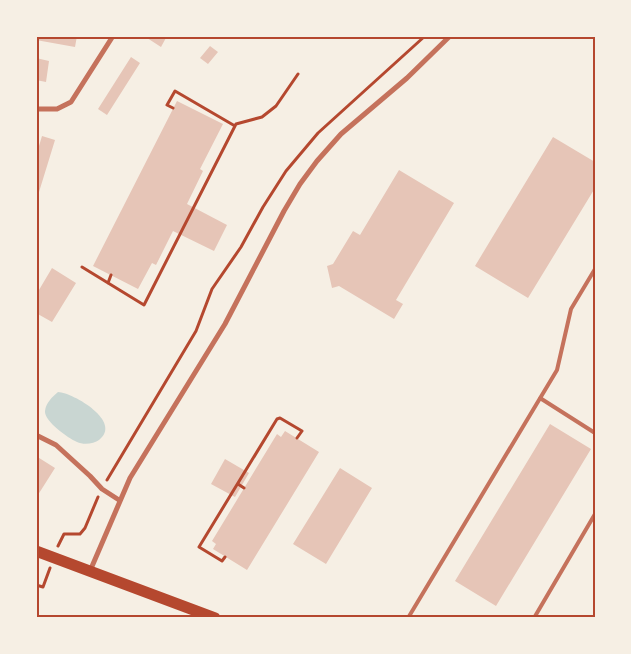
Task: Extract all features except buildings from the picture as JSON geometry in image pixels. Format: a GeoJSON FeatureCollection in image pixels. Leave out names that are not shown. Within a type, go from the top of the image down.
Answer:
{"type":"FeatureCollection","features":[{"type":"Feature","properties":{"kind":"main road"},"geometry":{"type":"LineString","coordinates":[[36,551],[215,618]]}},
{"type":"Feature","properties":{"kind":"street"},"geometry":{"type":"LineString","coordinates":[[36,109],[57,109],[71,102],[113,36]]}},
{"type":"Feature","properties":{"kind":"street"},"geometry":{"type":"LineString","coordinates":[[89,571],[102,546],[119,500],[130,478],[224,324],[300,184],[316,161],[341,134],[407,78],[450,36]]}},
{"type":"Feature","properties":{"kind":"street"},"geometry":{"type":"LineString","coordinates":[[36,434],[56,446],[102,489],[119,500]]}},
{"type":"Feature","properties":{"kind":"lane"},"geometry":{"type":"LineString","coordinates":[[408,618],[557,370],[571,309],[595,269]]}},
{"type":"Feature","properties":{"kind":"lane"},"geometry":{"type":"LineString","coordinates":[[540,398],[595,432]]}},
{"type":"Feature","properties":{"kind":"lane"},"geometry":{"type":"LineString","coordinates":[[534,618],[595,514]]}},
{"type":"Feature","properties":{"kind":"path"},"geometry":{"type":"LineString","coordinates":[[82,267],[144,305],[236,124],[262,117],[276,106],[298,74]]}},
{"type":"Feature","properties":{"kind":"path"},"geometry":{"type":"LineString","coordinates":[[173,108],[167,105],[175,91],[235,126]]}},
{"type":"Feature","properties":{"kind":"path"},"geometry":{"type":"LineString","coordinates":[[193,109],[197,103]]}},
{"type":"Feature","properties":{"kind":"path"},"geometry":{"type":"LineString","coordinates":[[108,283],[111,275]]}},
{"type":"Feature","properties":{"kind":"path"},"geometry":{"type":"LineString","coordinates":[[225,557],[222,561],[199,547],[277,419],[280,418],[302,431],[297,438]]}},
{"type":"Feature","properties":{"kind":"path"},"geometry":{"type":"LineString","coordinates":[[238,484],[244,488]]}},
{"type":"Feature","properties":{"kind":"path"},"geometry":{"type":"LineString","coordinates":[[61,539],[64,534],[80,534],[85,528],[96,502]]}},
{"type":"Feature","properties":{"kind":"path"},"geometry":{"type":"LineString","coordinates":[[36,585],[43,587],[46,578]]}},
{"type":"Feature","properties":{"kind":"shaded area"},"geometry":{"type":"Polygon","coordinates":[[[58,392],[75,397],[101,417],[105,425],[105,433],[99,440],[82,444],[63,433],[48,420],[46,408],[50,400],[58,392]]]}}]}
